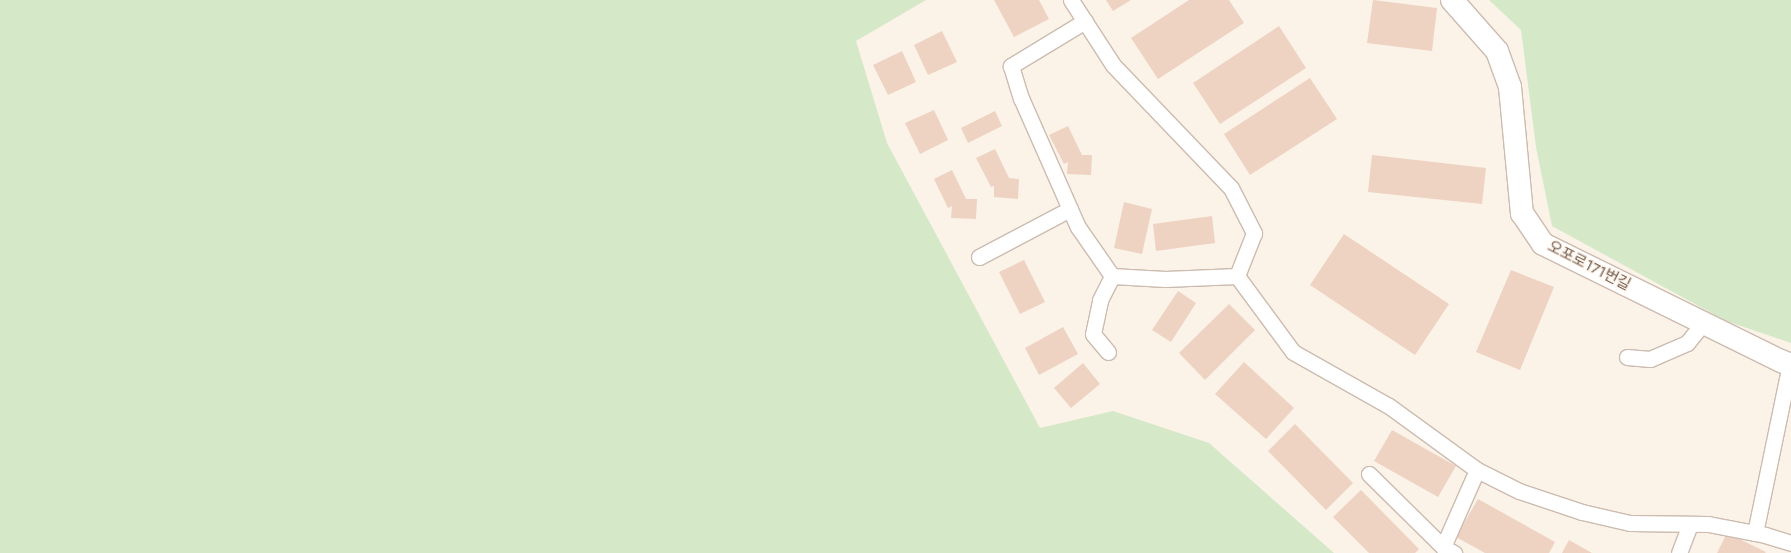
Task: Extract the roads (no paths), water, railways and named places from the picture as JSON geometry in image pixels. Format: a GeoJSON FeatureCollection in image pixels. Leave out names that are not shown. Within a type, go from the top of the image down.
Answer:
{"type":"FeatureCollection","features":[{"type":"Feature","properties":{"kind":"street","name":"오포로171번길"},"geometry":{"type":"LineString","coordinates":[[1452,0],[1497,51],[1510,86],[1522,213],[1543,244],[1790,364]]}},
{"type":"Feature","properties":{"kind":"lane"},"geometry":{"type":"LineString","coordinates":[[1071,0],[1113,65],[1231,188],[1254,233],[1236,276]]}},
{"type":"Feature","properties":{"kind":"lane"},"geometry":{"type":"LineString","coordinates":[[1085,21],[1010,66],[1021,98],[1078,227],[1112,276]]}},
{"type":"Feature","properties":{"kind":"lane"},"geometry":{"type":"LineString","coordinates":[[979,257],[1070,209]]}},
{"type":"Feature","properties":{"kind":"lane"},"geometry":{"type":"LineString","coordinates":[[1112,276],[1165,279],[1236,276]]}},
{"type":"Feature","properties":{"kind":"lane"},"geometry":{"type":"LineString","coordinates":[[1108,352],[1093,334],[1100,300],[1112,276]]}},
{"type":"Feature","properties":{"kind":"lane"},"geometry":{"type":"LineString","coordinates":[[1236,276],[1292,352],[1389,406],[1477,470],[1519,491],[1582,512],[1630,523],[1708,524],[1755,533],[1791,543]]}},
{"type":"Feature","properties":{"kind":"lane"},"geometry":{"type":"LineString","coordinates":[[1627,357],[1650,359],[1687,343],[1703,323]]}},
{"type":"Feature","properties":{"kind":"lane"},"geometry":{"type":"LineString","coordinates":[[1755,533],[1790,364]]}},
{"type":"Feature","properties":{"kind":"lane"},"geometry":{"type":"LineString","coordinates":[[1369,474],[1449,550],[1477,470]]}},
{"type":"Feature","properties":{"kind":"lane"},"geometry":{"type":"LineString","coordinates":[[1679,553],[1690,524]]}}]}
